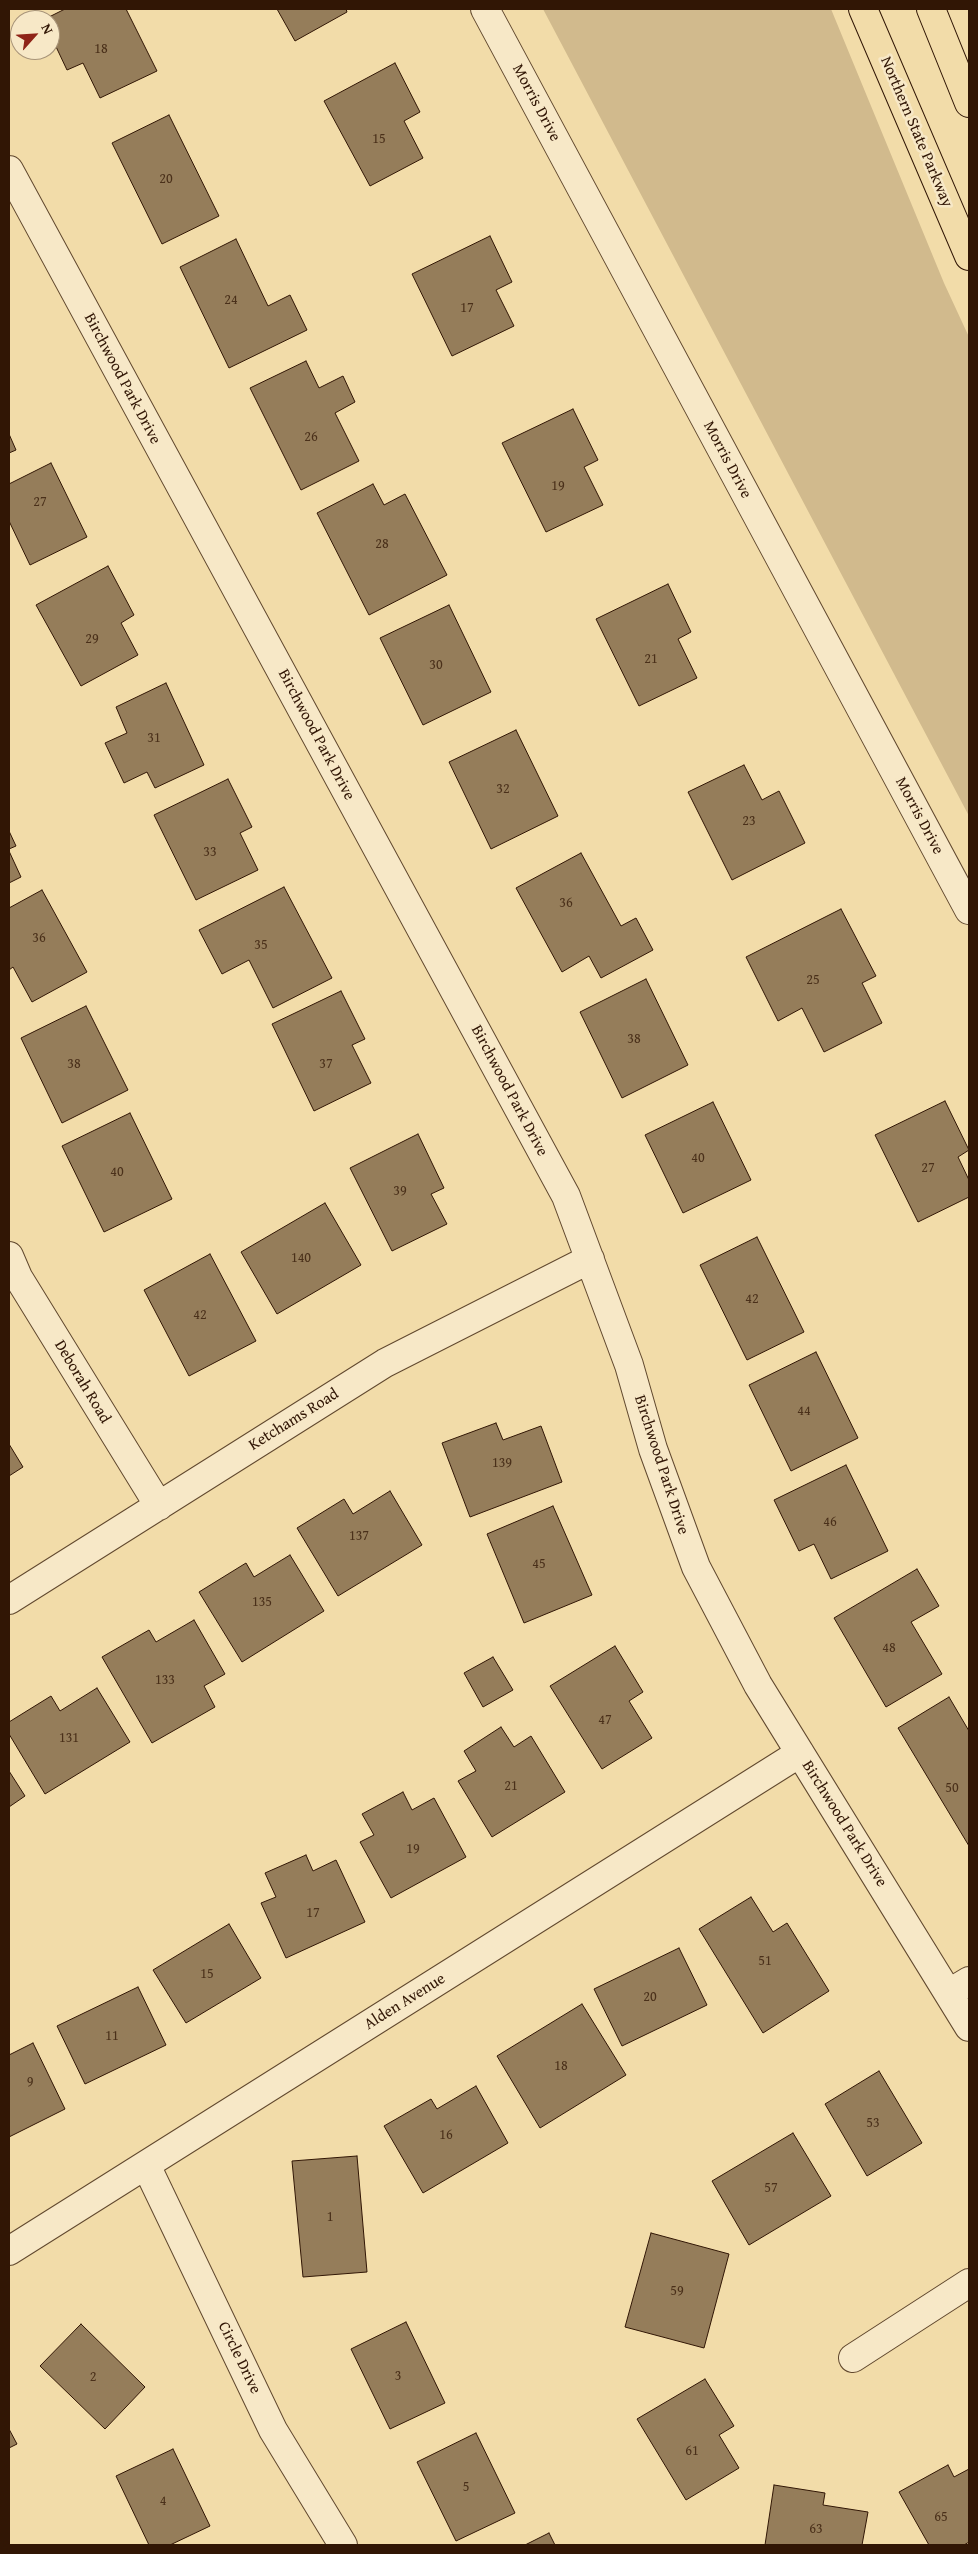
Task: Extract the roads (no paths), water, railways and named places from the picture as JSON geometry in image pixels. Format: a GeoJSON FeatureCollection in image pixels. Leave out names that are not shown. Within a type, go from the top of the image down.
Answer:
{"type":"FeatureCollection","features":[{"type":"Feature","properties":{"kind":"highway","name":"Northern State Parkway"},"geometry":{"type":"LineString","coordinates":[[863,9],[969,256]]}},
{"type":"Feature","properties":{"kind":"highway"},"geometry":{"type":"LineString","coordinates":[[931,9],[969,103]]}},
{"type":"Feature","properties":{"kind":"street","name":"Morris Drive"},"geometry":{"type":"LineString","coordinates":[[485,9],[969,910]]}},
{"type":"Feature","properties":{"kind":"street","name":"Birchwood Park Drive"},"geometry":{"type":"LineString","coordinates":[[9,170],[566,1196],[629,1365],[653,1449],[696,1567],[758,1686],[800,1753],[959,1987],[969,2026]]}},
{"type":"Feature","properties":{"kind":"street","name":"Deborah Road"},"geometry":{"type":"LineString","coordinates":[[9,1256],[18,1276],[159,1506]]}},
{"type":"Feature","properties":{"kind":"street","name":"Ketchams Road"},"geometry":{"type":"LineString","coordinates":[[9,1600],[385,1363],[590,1259]]}},
{"type":"Feature","properties":{"kind":"street","name":"Alden Avenue"},"geometry":{"type":"LineString","coordinates":[[9,2251],[800,1753]]}},
{"type":"Feature","properties":{"kind":"street","name":"Circle Drive"},"geometry":{"type":"LineString","coordinates":[[146,2165],[273,2430],[343,2545]]}},
{"type":"Feature","properties":{"kind":"street"},"geometry":{"type":"LineString","coordinates":[[853,2358],[969,2283]]}}]}
